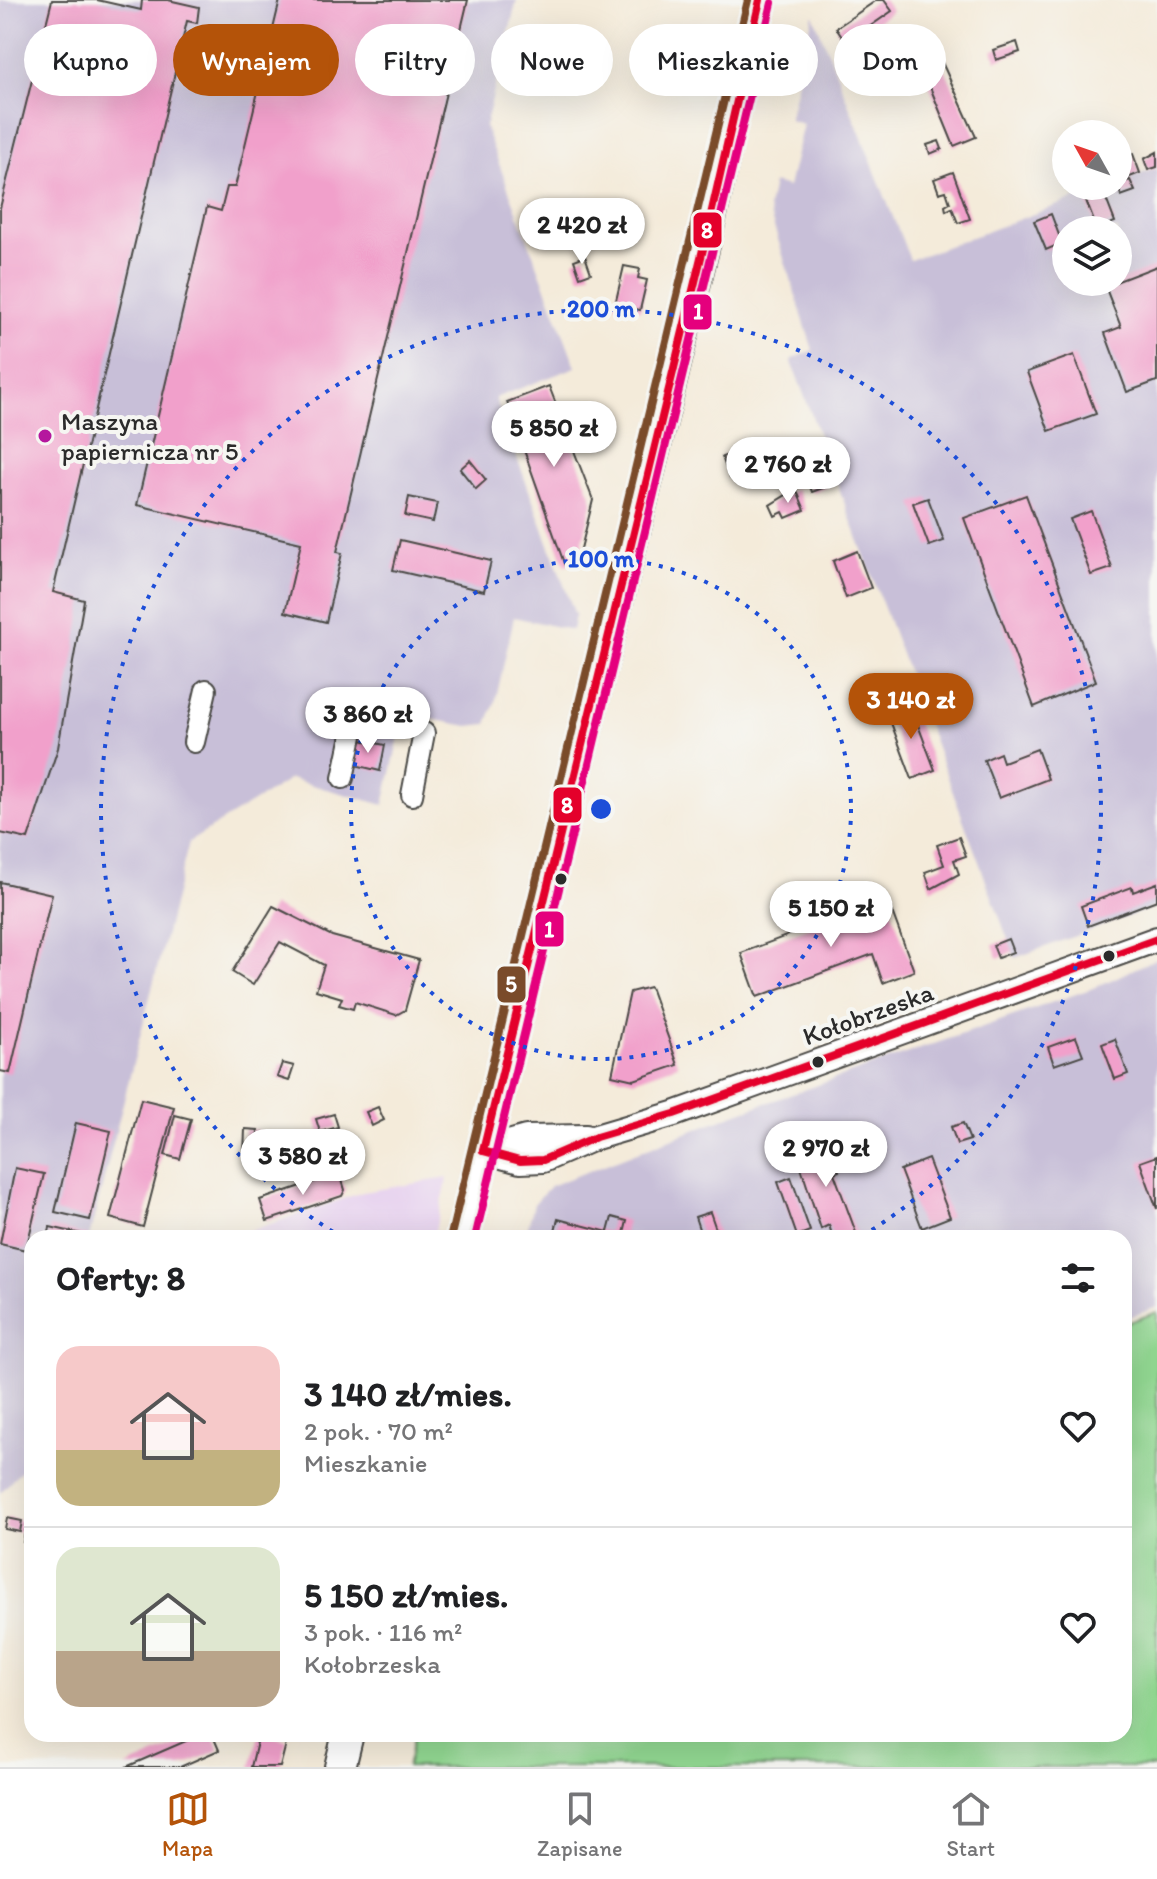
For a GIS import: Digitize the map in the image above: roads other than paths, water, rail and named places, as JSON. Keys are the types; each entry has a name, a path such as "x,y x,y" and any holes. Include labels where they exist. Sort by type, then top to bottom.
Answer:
{"main road":[{"path":"465,1230 705,241 760,0"},
{"path":"340,1767 346,1742"}],"street":[{"path":"194,742 206,690"},
{"path":"343,778 356,717"},
{"path":"412,795 424,733"},
{"name":"Kołobrzeska","path":"483,1151 526,1138 596,1137 674,1114 1157,939"}],"place":[{"name":"Maszyna papiernicza nr 5","path":"45,436"}]}
